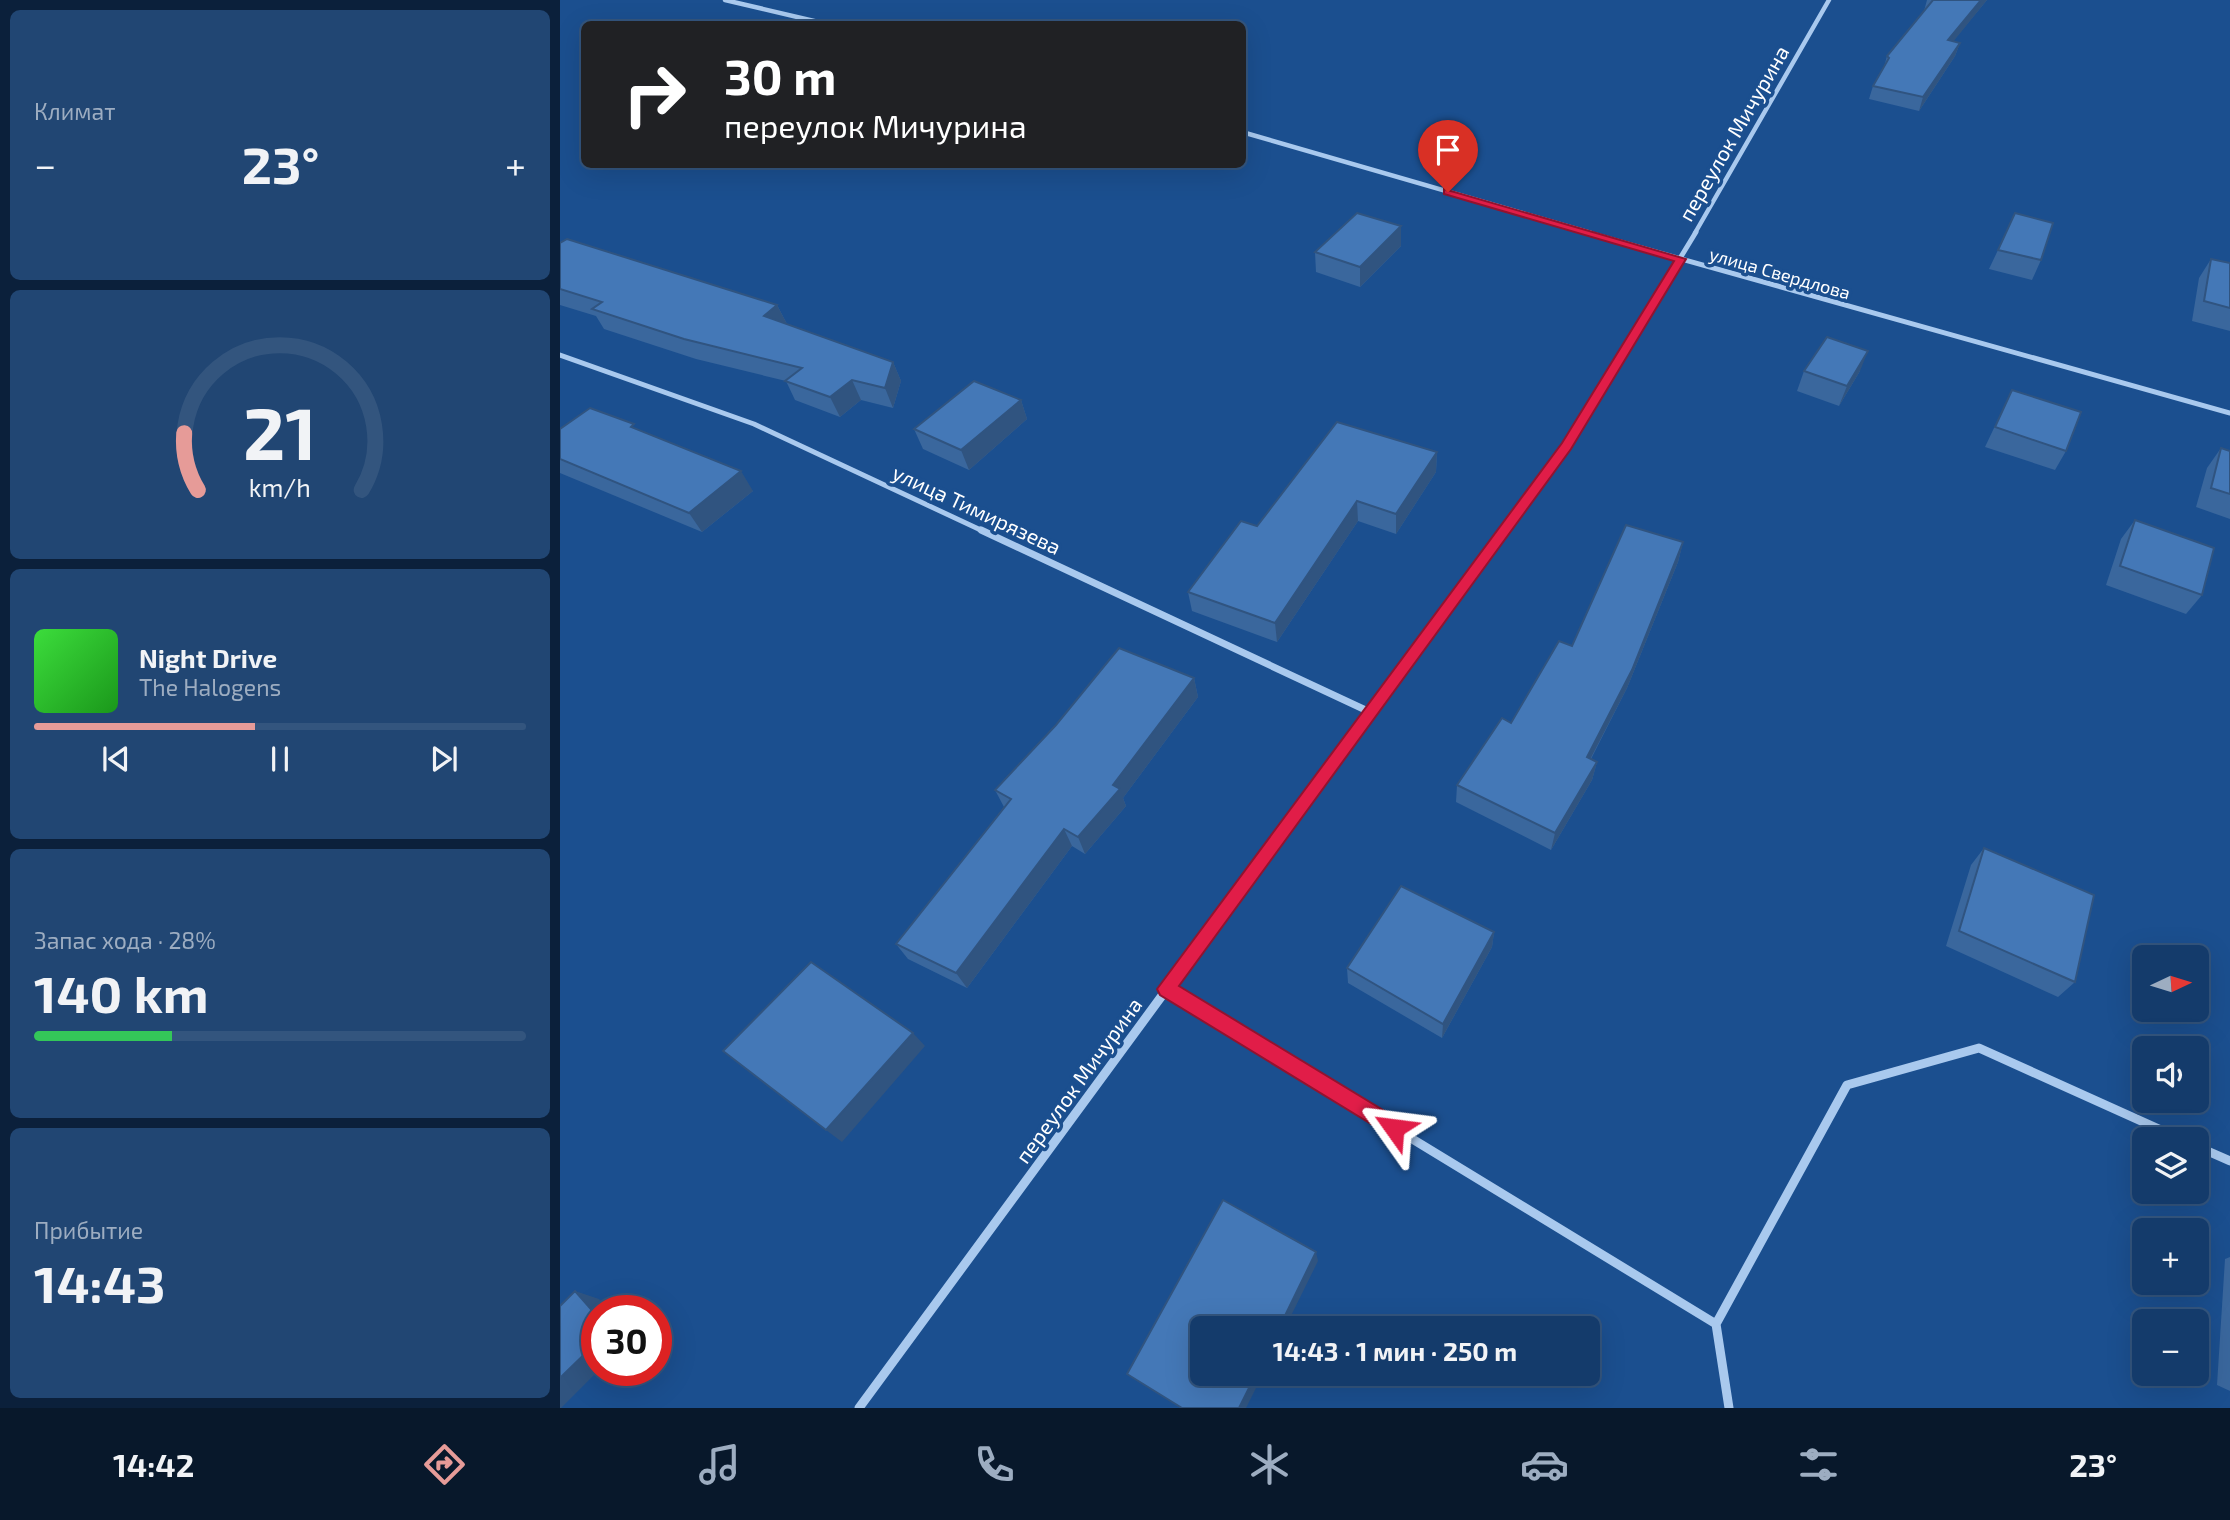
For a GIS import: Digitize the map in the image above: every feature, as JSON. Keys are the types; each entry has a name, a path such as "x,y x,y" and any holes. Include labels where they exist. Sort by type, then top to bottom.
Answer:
{"street":[{"path":"724,0 814,21"},
{"name":"переулок Мичурина","path":"859,1408 1566,446 1680,259 1829,0"},
{"name":"улица Свердлова","path":"1246,133 2230,414"},
{"name":"улица Тимирязева","path":"560,355 754,424 1372,713"},
{"path":"1166,989 1716,1324"},
{"path":"1729,1408 1716,1324 1847,1085 1979,1048 2154,1127"},
{"path":"2209,1152 2230,1161"}],"building":[{"path":"1933,0 1981,0 1948,40 1960,43 1923,97 1873,86 1889,58 1887,56"},
{"path":"1357,213 1401,226 1360,267 1315,252"},
{"path":"2015,213 2053,223 2041,260 1998,250"},
{"path":"567,239 777,305 764,316 893,362 885,388 852,380 830,397 785,381 802,368 684,339 592,309 602,302 560,289 560,243"},
{"path":"2211,259 2230,263 2230,308 2204,301"},
{"path":"1827,337 1868,351 1847,386 1804,371"},
{"path":"974,381 1021,400 961,450 914,429"},
{"path":"2012,390 2081,412 2066,451 1995,427"},
{"path":"590,408 634,424 631,427 741,471 689,513 560,459 560,429"},
{"path":"1337,422 1437,452 1396,514 1357,501 1275,623 1188,592 1241,521 1257,526"},
{"path":"2221,448 2230,451 2230,494 2211,488"},
{"path":"2135,520 2214,548 2202,595 2120,566"},
{"path":"1626,525 1683,542 1632,670 1587,757 1597,762 1555,833 1457,785 1502,718 1511,723 1559,641 1572,646"},
{"path":"1119,648 1194,678 1113,785 1120,789 1078,837 1064,829 956,973 896,944 1011,799 995,790 1056,725"},
{"path":"1984,848 2094,895 2075,982 1959,931"},
{"path":"1401,886 1494,932 1443,1024 1347,968"},
{"path":"811,962 913,1033 826,1130 723,1051"},
{"path":"1223,1200 1316,1252 1285,1316 1190,1316 1190,1386 1250,1386 1239,1408 1182,1408 1127,1374"},
{"path":"575,1291 581,1298 581,1358 560,1378 560,1306"}],"route":[{"path":"1394,1128 1166,989 1372,713 1566,446 1680,259 1448,192"}]}
